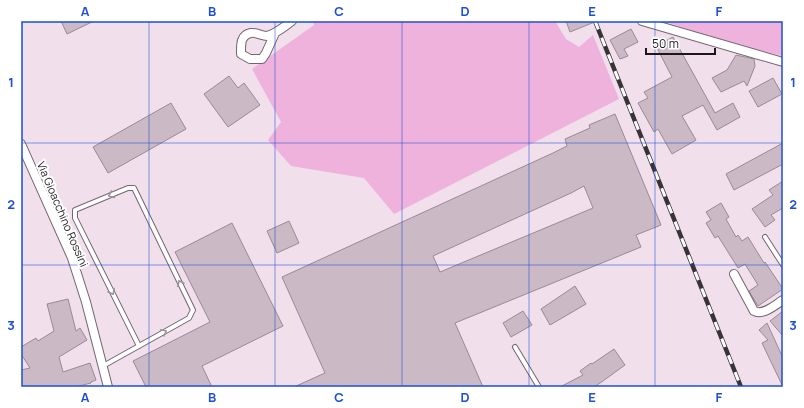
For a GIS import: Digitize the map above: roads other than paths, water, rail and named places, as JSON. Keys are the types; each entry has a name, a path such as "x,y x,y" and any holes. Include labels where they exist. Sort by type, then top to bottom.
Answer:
{"street":[{"path":"275,33 262,59 250,59 241,54 240,43 243,37 251,33 266,36 275,33 292,21"},
{"path":"642,21 783,62"},
{"name":"Via Gioacchino Rossini","path":"21,144 72,258 86,302 108,387"},
{"path":"734,274 754,311 760,313 783,300"}],"lane":[{"path":"102,366 139,346 189,318 193,310 134,188 128,188 75,210 74,218 139,346"},
{"path":"765,238 783,265"},
{"path":"516,347 539,387"}],"railway":[{"path":"595,21 741,387"}]}
